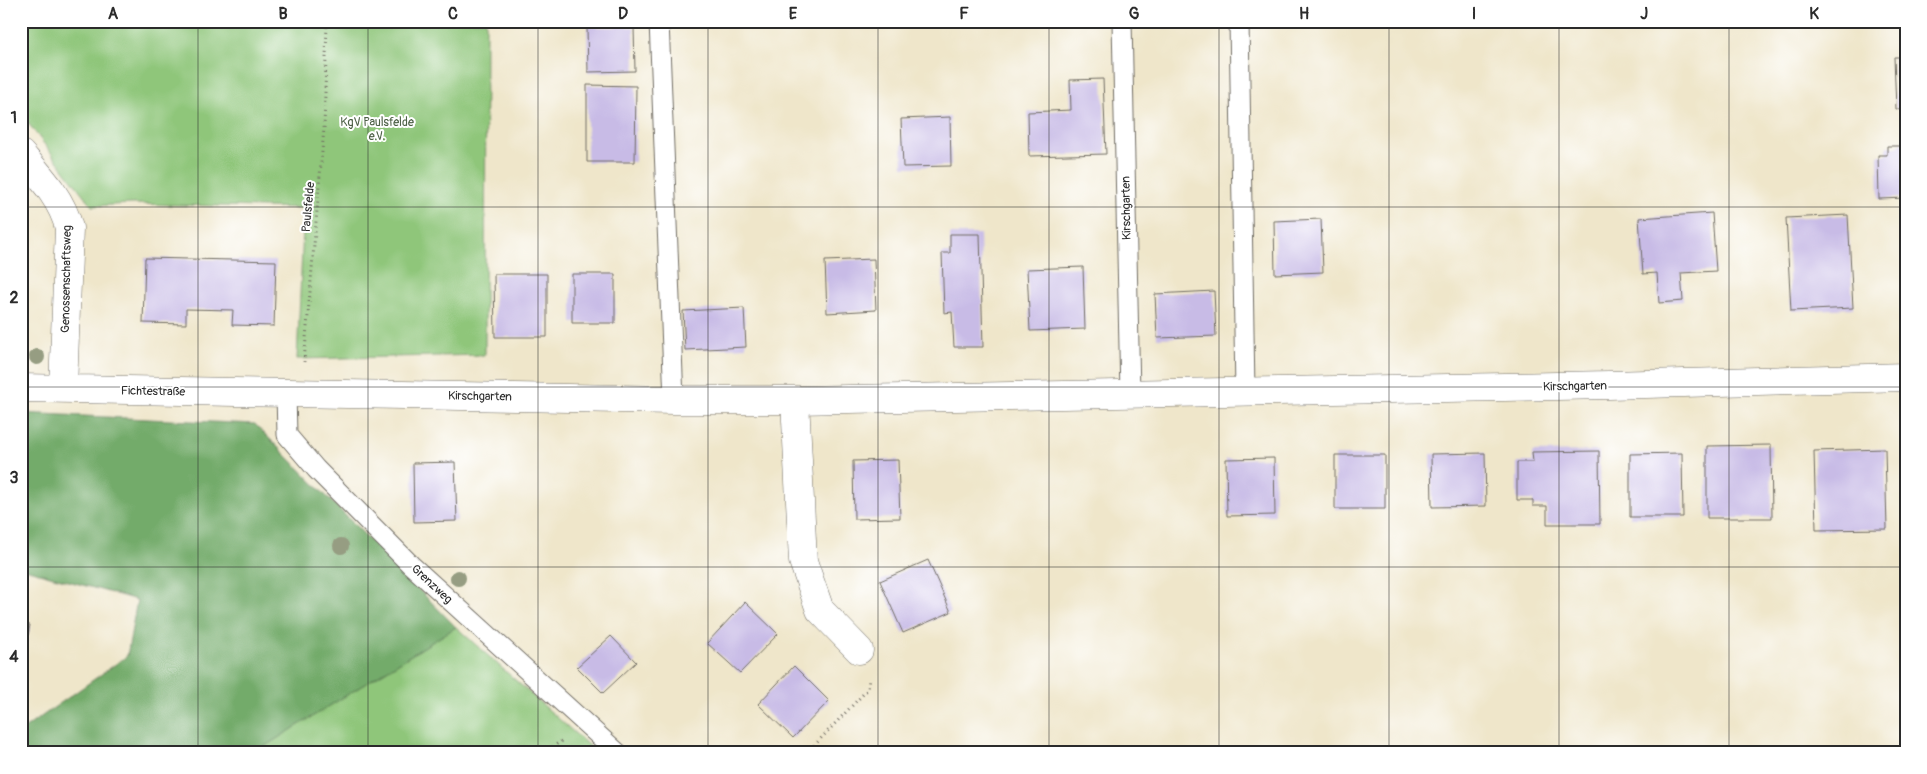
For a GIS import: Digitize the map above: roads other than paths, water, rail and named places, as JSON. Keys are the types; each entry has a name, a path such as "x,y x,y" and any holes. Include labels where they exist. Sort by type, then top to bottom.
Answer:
{"street":[{"name":"Genossenschaftsweg","path":"21,154 47,184 66,215 69,228 63,389"},
{"name":"Kirschgarten","path":"294,393 674,400 795,400 1609,385 1906,377"},
{"name":"Fichtestraße","path":"21,388 294,393"},
{"path":"795,400 803,561 820,610 859,650"}],"lane":[{"path":"659,21 674,400"},
{"name":"Kirschgarten","path":"1122,21 1130,394"},
{"path":"1239,21 1245,392"},
{"name":"Grenzweg","path":"294,393 287,435 316,469 411,565 618,753"}],"park label":[{"name":"KgV Paulsfelde e.V.","path":"377,129"}]}
